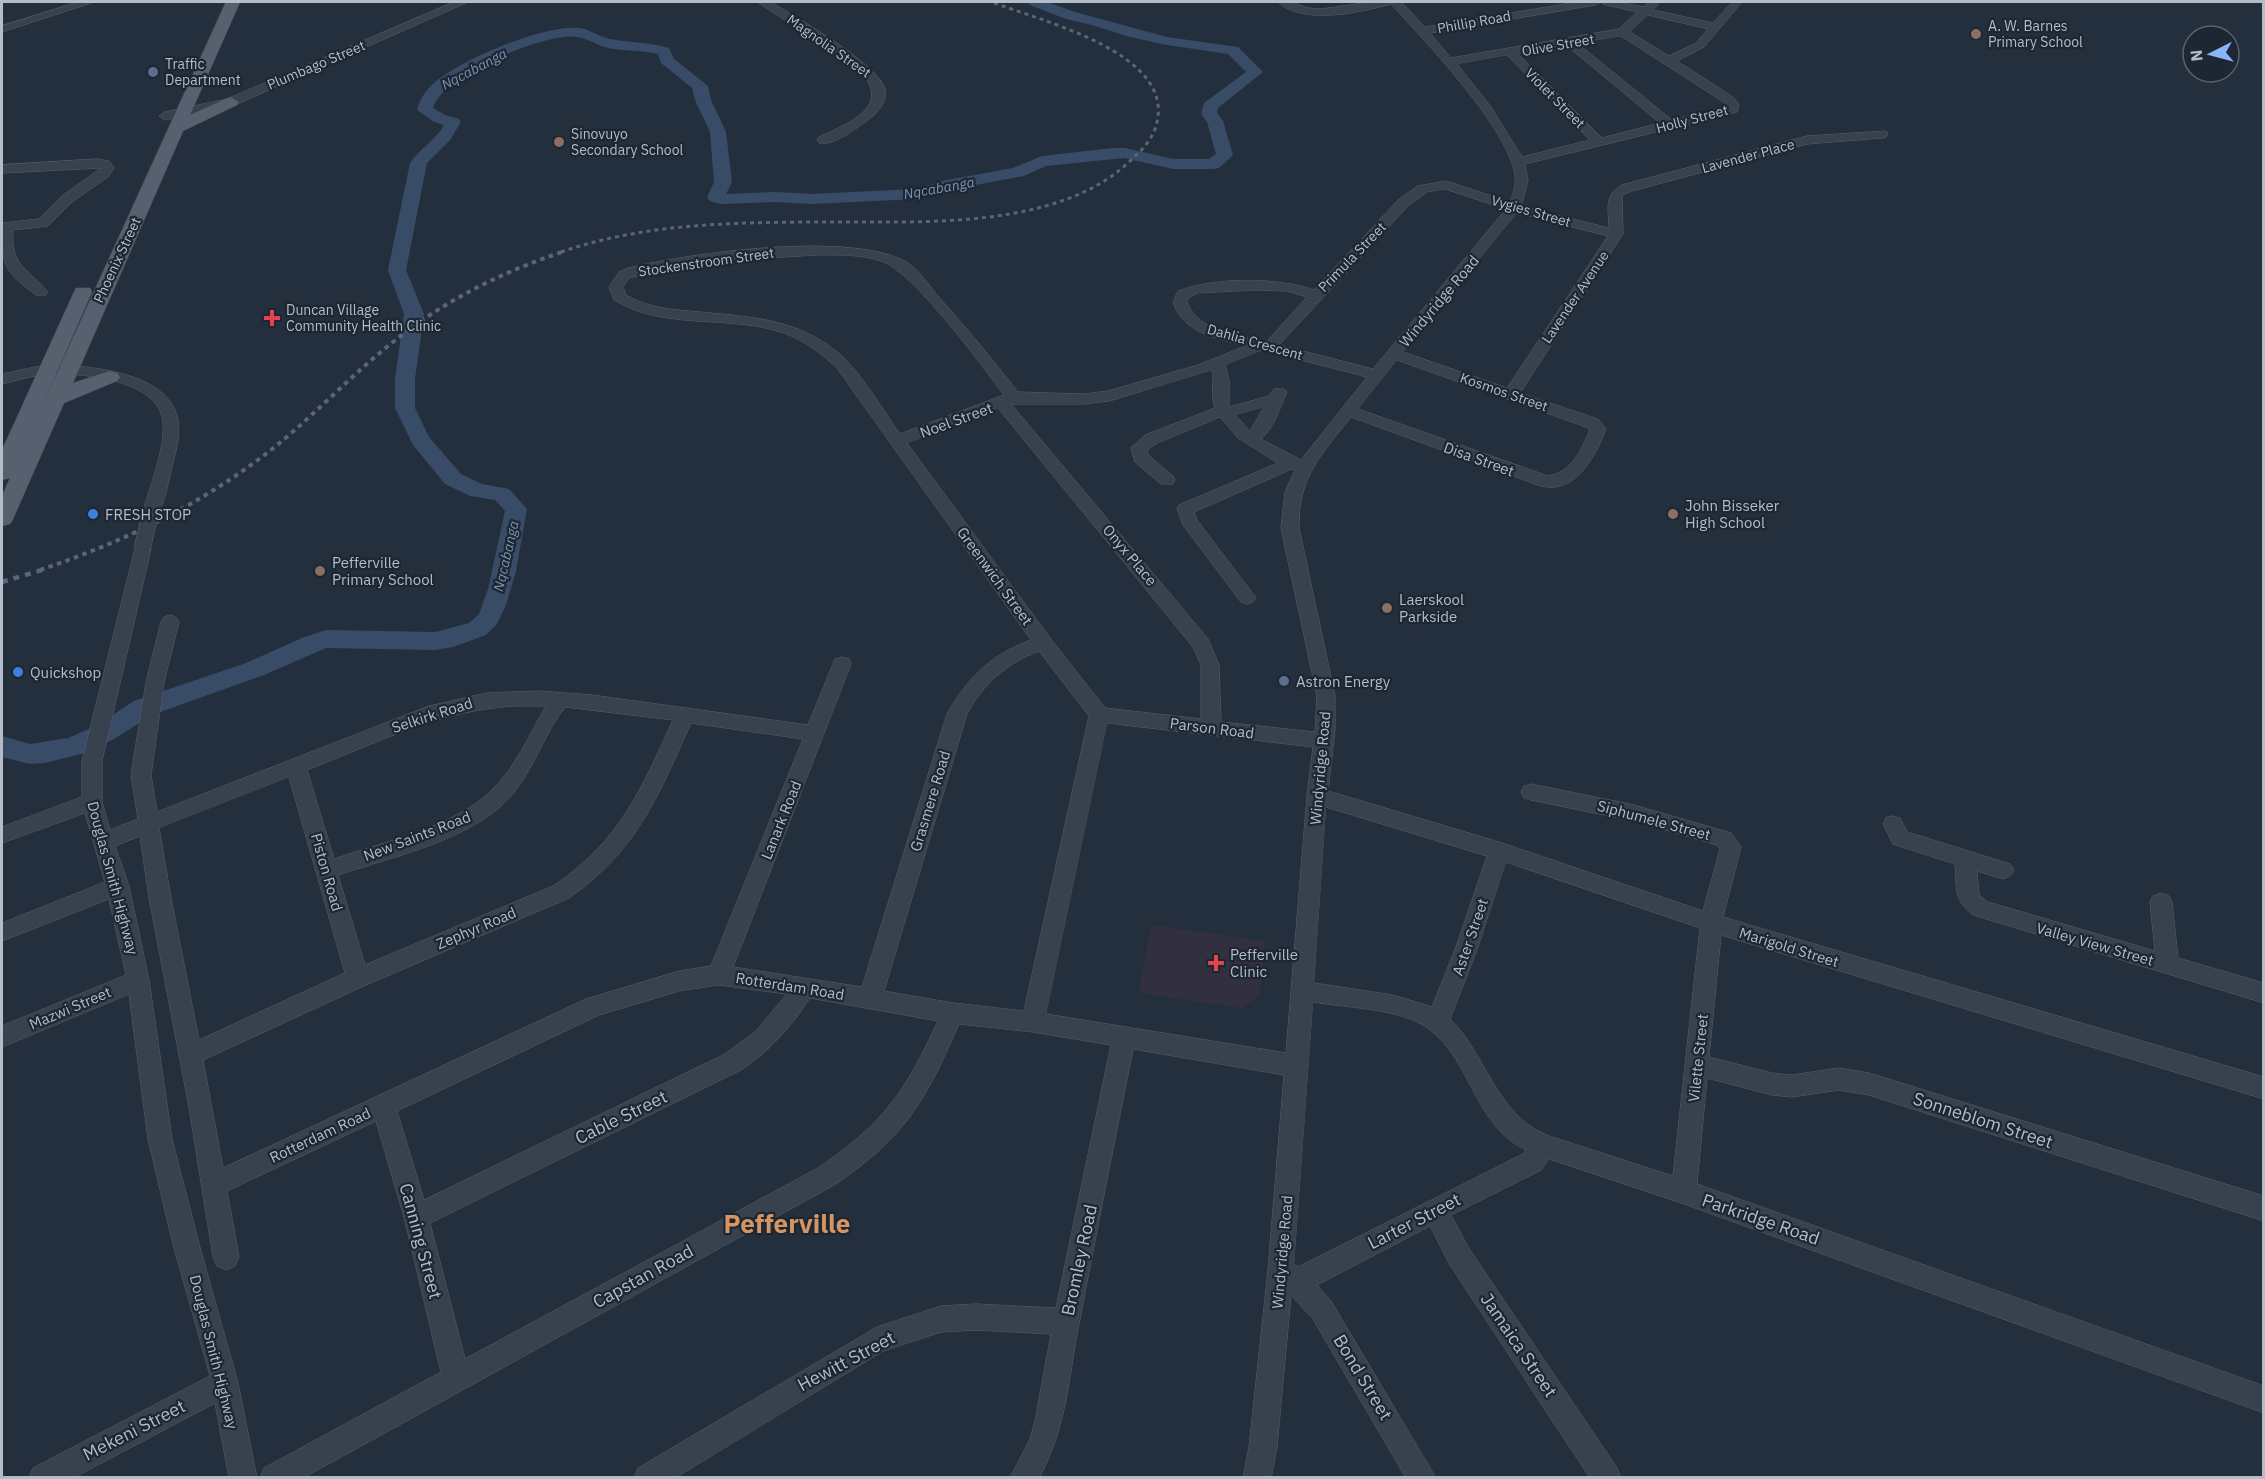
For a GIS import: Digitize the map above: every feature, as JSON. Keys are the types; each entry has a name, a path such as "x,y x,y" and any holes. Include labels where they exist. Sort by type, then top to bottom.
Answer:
{"main road":[{"name":"Phoenix Street","path":"2,519 226,3"},
{"path":"175,119 231,102"},
{"name":"Phoenix Street","path":"119,215 175,119"},
{"name":"Phoenix Street","path":"2,472 90,276"},
{"path":"56,399 110,377"}],"street":[{"path":"2,29 88,2"},
{"name":"Plumbago Street","path":"231,102 462,2"},
{"name":"Magnolia Street","path":"764,2 863,68 871,74 880,87 879,100 868,114 823,140"},
{"path":"1284,2 1295,8 1317,12 1387,2"},
{"name":"Windyridge Road","path":"1257,1478 1289,1276 1297,1066 1317,796 1326,707 1324,679 1290,528 1291,501 1298,466 1349,411 1393,354 1515,208 1519,200 1521,179 1518,162 1504,136 1449,62 1395,2"},
{"name":"Phillip Road","path":"1423,31 1595,2"},
{"path":"1607,2 1714,27"},
{"path":"1623,32 1655,2"},
{"path":"1667,62 1691,51 1737,2"},
{"name":"Olive Street","path":"1449,62 1623,32"},
{"name":"Holly Street","path":"1518,162 1671,126 1725,112 1735,106 1623,32"},
{"path":"1570,42 1671,126"},
{"name":"Violet Street","path":"1511,53 1599,142"},
{"name":"Lavender Place","path":"1617,193 1627,188 1807,140 1882,134"},
{"path":"2,169 98,163 108,168 67,199 43,223 4,227 4,242 10,264 16,273 41,292"},
{"name":"Vygies Street","path":"1446,186 1515,208 1616,234"},
{"name":"Primula Street","path":"1265,346 1404,202 1424,189 1446,186"},
{"name":"Lavender Avenue","path":"1511,393 1616,234 1615,197 1617,193"},
{"name":"Stockenstroom Street","path":"630,304 619,297 616,287 624,275 646,268 755,252 885,255 900,262 964,334 1008,400"},
{"name":"Dahlia Crescent","path":"1315,295 1298,288 1262,286 1196,289 1180,298 1181,308 1188,318 1204,329 1376,375"},
{"name":"Greenwich Street","path":"630,304 655,312 777,325 820,344 842,365 1043,643 1099,715"},
{"path":"1008,400 1097,399 1265,346"},
{"name":"Kosmos Street","path":"1393,354 1511,393 1592,423 1598,429 1593,442"},
{"path":"1217,362 1221,376 1220,399 1225,412 1235,425 1251,439 1298,466"},
{"name":"Douglas Smith Highway","path":"2,380 68,369 143,386 154,391 167,408 170,432 104,706 90,777 92,802 118,886 138,980 160,1139 186,1244 225,1383 243,1478"},
{"path":"1167,480 1141,458 1139,448 1151,439 1225,412 1278,396 1260,431 1251,439"},
{"name":"Noel Street","path":"897,441 1008,400"},
{"name":"Onyx Place","path":"1008,400 1201,644 1210,665 1211,727"},
{"name":"Disa Street","path":"1349,411 1547,482 1566,478 1575,472 1593,442"},
{"path":"1247,598 1189,521 1185,509 1298,466"},
{"path":"170,622 155,682 141,775 226,1257"},
{"name":"Grasmere Road","path":"870,999 957,714 974,685 982,677 1016,654 1043,643"},
{"name":"Lanark Road","path":"719,975 842,664"},
{"name":"Selkirk Road","path":"104,841 454,705 492,698 558,699 815,733"},
{"name":"New Saints Road","path":"327,870 447,827 480,811 498,797 510,782 558,699"},
{"name":"Zephyr Road","path":"190,1055 358,978 561,892 582,880 618,845 635,820 685,715"},
{"path":"1033,1022 1099,715"},
{"name":"Parson Road","path":"1099,715 1324,741"},
{"name":"Piston Road","path":"296,766 358,978"},
{"name":"Siphumele Street","path":"1531,792 1634,813 1729,843 1731,853 1711,923"},
{"name":"Marigold Street","path":"1317,796 1499,851 1711,923 2264,1088"},
{"path":"2,836 92,802"},
{"path":"1893,824 1900,838 2003,870"},
{"name":"Aster Street","path":"1438,1022 1464,957 1499,851"},
{"name":"Valley View Street","path":"1965,858 1969,899 1981,909 2264,993"},
{"path":"2,932 118,886"},
{"path":"2161,902 2168,965"},
{"name":"Vilette Street","path":"1684,1192 1711,923"},
{"name":"Rotterdam Road","path":"214,1185 594,1006 667,984 719,975 763,980 953,1013 1033,1022 1297,1066"},
{"name":"Mazwi Street","path":"2,1037 138,980"},
{"name":"Cable Street","path":"416,1218 743,1056 769,1036 784,1019 804,988"},
{"name":"Parkridge Road","path":"1304,991 1394,1006 1422,1013 1438,1022 1455,1041 1506,1121 1522,1136 1544,1146 1684,1192 2264,1400"},
{"name":"Capstan Road","path":"274,1478 827,1176 850,1160 889,1126 904,1108 920,1083 953,1013"},
{"name":"Bromley Road","path":"1024,1478 1042,1444 1049,1421 1066,1322 1124,1038"},
{"name":"Sonneblom Street","path":"1697,1065 1782,1085 1792,1086 1839,1080 1869,1084 2264,1209"},
{"name":"Canning Street","path":"384,1106 416,1218 456,1378"},
{"name":"Larter Street","path":"1289,1276 1327,1264 1532,1162 1544,1146"},
{"name":"Jamaica Street","path":"1435,1210 1459,1256 1607,1478"},
{"name":"Bond Street","path":"1289,1276 1322,1310 1422,1478"},
{"name":"Hewitt Street","path":"648,1478 877,1340 941,1319 976,1317 1066,1322"},
{"name":"Mekeni Street","path":"43,1478 225,1383"}],"shaded area":[{"path":"1151,925 1265,941 1260,995 1241,1008 1139,993"}],"waterway":[{"name":"Nqcabanga","path":"2,746 15,752 30,754 76,746 91,740 143,708 255,669 326,639 435,641 453,638 478,629 488,618 500,589 516,509 501,494 478,491 453,479 420,440 405,408 405,379 414,314 397,270 415,188 418,163 445,136 453,122 440,119 425,110 429,97 439,86 455,75 499,53 522,44 564,33 579,32 608,43 664,51 667,56 666,60 700,86 703,100 716,125 721,144 723,182 716,197 721,199 775,197 812,199 916,194 947,185 1018,172 1042,161 1125,153 1173,164 1213,164 1225,155 1215,121 1209,114 1210,106 1255,72 1233,50 1167,41 1130,33 1096,21 1071,16 1035,2"}],"railway":[{"path":"561,252 615,237 689,226 776,222 917,222 995,216 1033,209 1069,198 1102,183 1130,161 1153,134 1158,103 1148,80 1128,60 1101,44 1071,30 992,2"},
{"path":"40,570 125,537 205,495 273,448 375,357 433,313 497,278 565,251"},
{"path":"2,582 45,569"}],"place":[{"name":"A. W. Barnes Primary School","path":"1976,34"},
{"name":"Traffic Department","path":"153,72"},
{"name":"Sinovuyo Secondary School","path":"559,142"},
{"name":"Duncan Village Community Health Clinic","path":"272,318"},
{"name":"FRESH STOP","path":"93,514"},
{"name":"John Bisseker High School","path":"1673,514"},
{"name":"Pefferville Primary School","path":"320,571"},
{"name":"Laerskool Parkside","path":"1387,608"},
{"name":"Quickshop","path":"18,672"},
{"name":"Astron Energy","path":"1284,681"},
{"name":"Pefferville Clinic","path":"1216,963"}],"district":[{"name":"Pefferville","path":"787,1223"}]}
